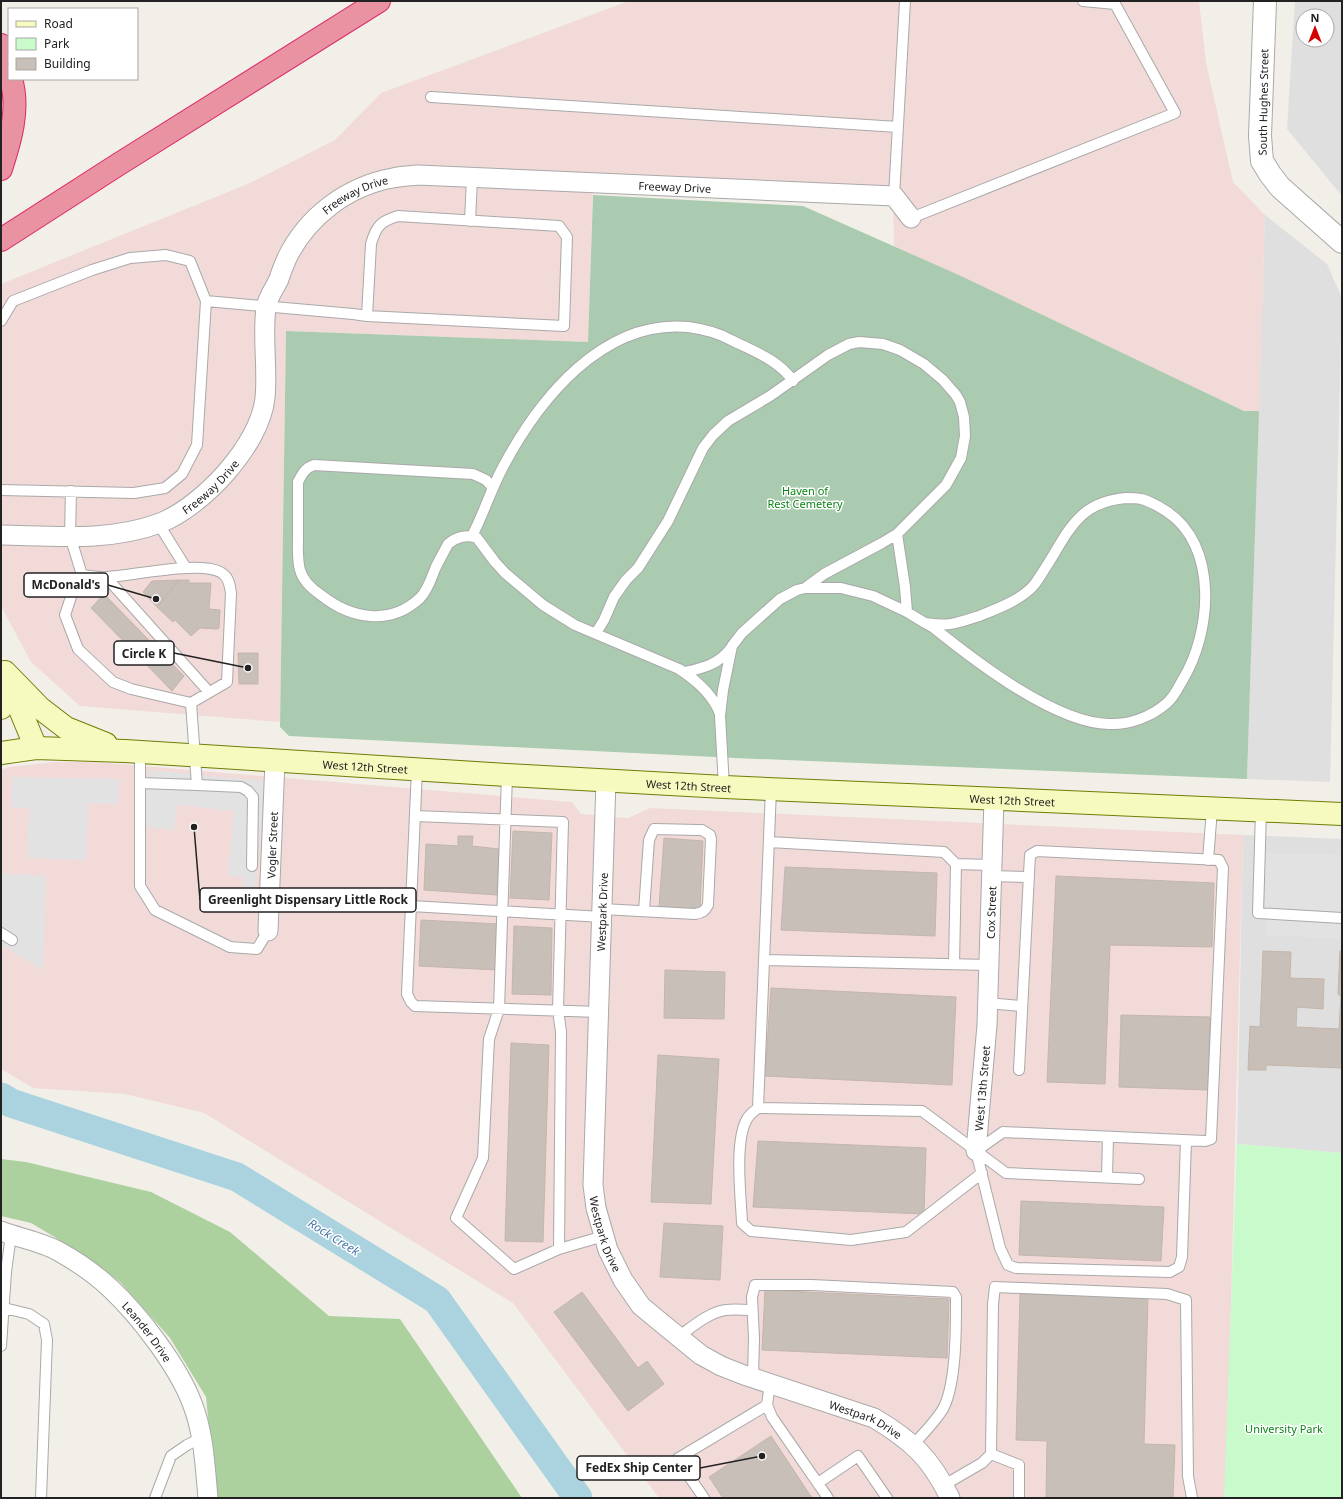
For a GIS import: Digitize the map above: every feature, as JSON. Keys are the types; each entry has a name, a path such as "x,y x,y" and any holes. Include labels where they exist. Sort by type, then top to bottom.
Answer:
{"highway":[{"path":"1,240 379,1"},
{"path":"1,45 8,69"},
{"path":"1,169 14,122 14,88 11,80"}],"main road":[{"path":"1,708 3,669"},
{"path":"3,669 36,748"},
{"path":"3,669 40,708 66,728 132,752"},
{"name":"West 12th Street","path":"1,753 36,748 132,752 724,787 1342,814"}],"street":[{"name":"South Hughes Street","path":"1265,1 1260,136 1262,161 1280,187 1342,242"},
{"name":"Freeway Drive","path":"1,535 95,536 118,534 158,524 173,517 213,487 232,467 260,422 265,398 266,306 278,282 287,258 300,236 328,207 349,193 368,184 393,178 418,175 894,196"},
{"path":"894,196 911,218"},
{"name":"Vogler Street","path":"268,930 275,761"},
{"name":"Westpark Drive","path":"606,780 600,1012 593,1185 596,1208 608,1250 623,1280 641,1306 701,1355 721,1366 874,1418 893,1429 913,1445 933,1467 947,1492"},
{"name":"Cox Street","path":"987,1025 994,799"},
{"name":"West 13th Street","path":"976,1151 987,1025"},
{"name":"Leander Drive","path":"6,1233 57,1251 96,1276 110,1287 129,1308 163,1352 183,1383 193,1403 201,1438 208,1498"}],"lane":[{"path":"894,196 905,1"},
{"path":"911,218 1175,113 1114,4 1084,1"},
{"path":"431,97 898,127"},
{"path":"470,221 472,178"},
{"path":"206,301 367,316 564,326 567,237 559,226 398,216 386,220 378,226 371,244 367,316"},
{"path":"1,320 13,301 92,270 130,258 166,255 190,261 206,301 197,445 182,474 165,488 134,493 1,490"},
{"path":"472,536 504,466 530,422 555,389 596,354 618,339 656,327 674,326 696,328 720,334 775,363 787,372 793,381"},
{"path":"596,633 604,620 614,597 626,580 638,568 668,521 703,448 713,435 728,421 793,381 828,355 849,344 859,342 883,344 900,350 924,364 943,380 960,402 964,417 965,436 961,458 946,485 897,534 824,574 805,588"},
{"path":"493,488 486,480 473,474 314,465 308,467 301,474 298,482 298,558 300,571 307,583 329,602 357,615 390,615 409,607 421,597 425,592 448,544 453,540 472,536 477,538 505,573 544,605 575,625 685,672 712,697 717,705 720,716"},
{"path":"71,491 70,536 82,575 72,591 66,615 78,649 113,682 131,689 191,703 227,682 232,593 229,582 223,574 213,570 186,568 106,577 82,575"},
{"path":"685,672 706,668 717,662 727,654 742,633 780,599 797,590 805,588 841,588 873,596 907,612 925,623 934,628 986,668 1059,711 1090,721 1109,724 1125,722 1146,716 1168,703 1187,674 1194,658 1204,614 1205,590 1203,572 1199,556 1188,532 1176,517 1157,505 1142,499 1113,499 1093,506 1082,514 1074,523 1035,584 1013,601 989,612 955,624 940,626 925,623"},
{"path":"158,524 186,568"},
{"path":"897,534 907,612"},
{"path":"106,577 210,692"},
{"path":"724,787 720,716 723,690 732,646"},
{"path":"191,703 197,785"},
{"path":"132,752 140,783 140,886 154,910 230,947 257,949 268,930"},
{"path":"417,769 407,994 411,1002 415,1006 600,1012"},
{"path":"507,775 499,1009 489,1040 483,1158 456,1218 514,1269 559,1249 604,1236"},
{"path":"140,783 241,788 248,791 254,797 252,866"},
{"path":"758,1108 771,789"},
{"path":"1208,860 1212,808"},
{"path":"1261,811 1258,913 1342,918"},
{"path":"415,816 563,822 558,1010 561,1032 559,1249"},
{"path":"411,906 560,914 644,911 700,914 708,905 710,835 702,830 654,829 649,840 644,911"},
{"path":"769,842 944,852 956,864 1029,877"},
{"path":"976,1151 1003,1132 1205,1142 1211,1139 1223,868 1219,860 1037,851 1030,855 1019,1070"},
{"path":"954,964 956,864"},
{"path":"1,934 12,940"},
{"path":"764,960 988,965"},
{"path":"987,1004 1022,1006"},
{"path":"982,1173 906,1232 851,1240 751,1231 742,1223 740,1156 742,1133 747,1118 758,1108 922,1111 1006,1173 1139,1178"},
{"path":"1107,1177 1108,1137"},
{"path":"976,1151 1000,1248 1008,1264 1016,1268 1170,1272 1178,1267 1182,1256 1186,1141"},
{"path":"1,1346 6,1272 6,1233"},
{"path":"828,1498 772,1417 767,1405 754,1338 752,1297 755,1285 812,1285 953,1292 956,1297 956,1333 953,1367 947,1400 941,1413 913,1445"},
{"path":"947,1492 991,1454 993,1304 995,1287 1167,1294 1186,1300 1188,1476 1192,1498"},
{"path":"4,1308 29,1314 44,1324 47,1340 41,1498"},
{"path":"678,1337 704,1319 725,1310 752,1310"},
{"path":"704,1498 677,1459 767,1405"},
{"path":"155,1498 172,1456 187,1445 201,1438"},
{"path":"991,1454 1019,1465 1019,1498"},
{"path":"818,1484 858,1456 887,1498"}],"shaded area":[{"path":"629,1 1199,1 1206,63 1233,182 1265,215 1259,411 1244,411 894,246 893,196 593,183 588,342 286,331 280,722 80,706 31,662 1,606 1,284 250,183 335,140 381,93"},
{"path":"1295,1 1342,1 1342,196 1287,129"},
{"path":"1265,215 1327,264 1342,298 1330,782 1247,779"},
{"path":"55,762 95,762 572,802 581,814 628,818 650,808 1243,835 1226,1498 659,1498 513,1303 204,1113 125,1094 33,1088 1,1069 1,770 9,767"},
{"path":"149,770 265,781 255,890 242,889 243,877 228,876 234,811 177,805 174,830 143,827"},
{"path":"12,777 119,779 118,804 88,803 86,860 27,858 29,808 11,807"},
{"path":"1243,835 1342,839 1342,1153 1237,1144"},
{"path":"1266,853 1342,855 1342,939 1265,935"},
{"path":"1,873 46,876 43,970 1,945"}],"green space":[{"name":"Haven of Rest Cemetery","path":"593,195 803,206 961,276 1244,411 1259,411 1247,779 735,758 289,736 280,727 286,331 588,342"},
{"name":"University Park","path":"1237,1144 1342,1153 1342,1498 1224,1498"},
{"path":"1,1159 26,1162 151,1192 230,1232 329,1316 400,1319 522,1498 216,1498 206,1397 170,1338 120,1282 83,1254 31,1223 1,1216"}],"building":[{"path":"179,580 157,607 143,592 152,581"},
{"path":"179,580 189,580 189,583 211,583 209,609 220,610 218,629 200,628 191,636 175,620 173,622 157,607"},
{"path":"104,594 184,676 172,691 91,608"},
{"path":"238,653 258,653 258,684 239,684"},
{"path":"513,831 552,833 549,900 510,898"},
{"path":"458,836 473,836 472,846 499,849 497,895 424,890 426,844 458,846"},
{"path":"664,838 703,841 700,909 659,907"},
{"path":"785,867 937,873 935,936 781,930"},
{"path":"1056,876 1214,883 1212,947 1110,945 1105,1084 1047,1082"},
{"path":"421,920 499,924 497,970 419,966"},
{"path":"514,926 552,928 551,995 512,994"},
{"path":"1263,951 1291,952 1290,978 1324,979 1323,1009 1297,1007 1296,1027 1339,1029 1341,996 1338,994 1340,951 1342,951 1342,1068 1266,1065 1266,1070 1248,1070 1250,1026 1260,1027"},
{"path":"665,970 725,972 724,1019 664,1018"},
{"path":"771,988 956,997 952,1085 765,1076"},
{"path":"1121,1015 1210,1017 1208,1090 1119,1087"},
{"path":"511,1043 549,1045 543,1242 505,1241"},
{"path":"658,1055 719,1059 711,1204 651,1202"},
{"path":"758,1141 926,1148 924,1214 753,1207"},
{"path":"1021,1201 1164,1207 1161,1261 1019,1255"},
{"path":"664,1223 723,1226 720,1280 660,1277"},
{"path":"765,1290 949,1299 947,1358 762,1350"},
{"path":"582,1292 638,1368 647,1361 664,1384 628,1411 554,1312"},
{"path":"1020,1294 1148,1297 1144,1444 1175,1445 1173,1498 1046,1498 1047,1441 1016,1440"},
{"path":"771,1436 812,1498 723,1498 709,1477"}],"waterway":[{"name":"Rock Creek","path":"1,1097 11,1103 237,1177 437,1300 578,1498"}],"place":[{"name":"McDonald's","path":"156,599"},
{"name":"Circle K","path":"248,668"},
{"name":"Greenlight Dispensary Little Rock","path":"194,827"},
{"name":"FedEx Ship Center","path":"762,1456"}]}
